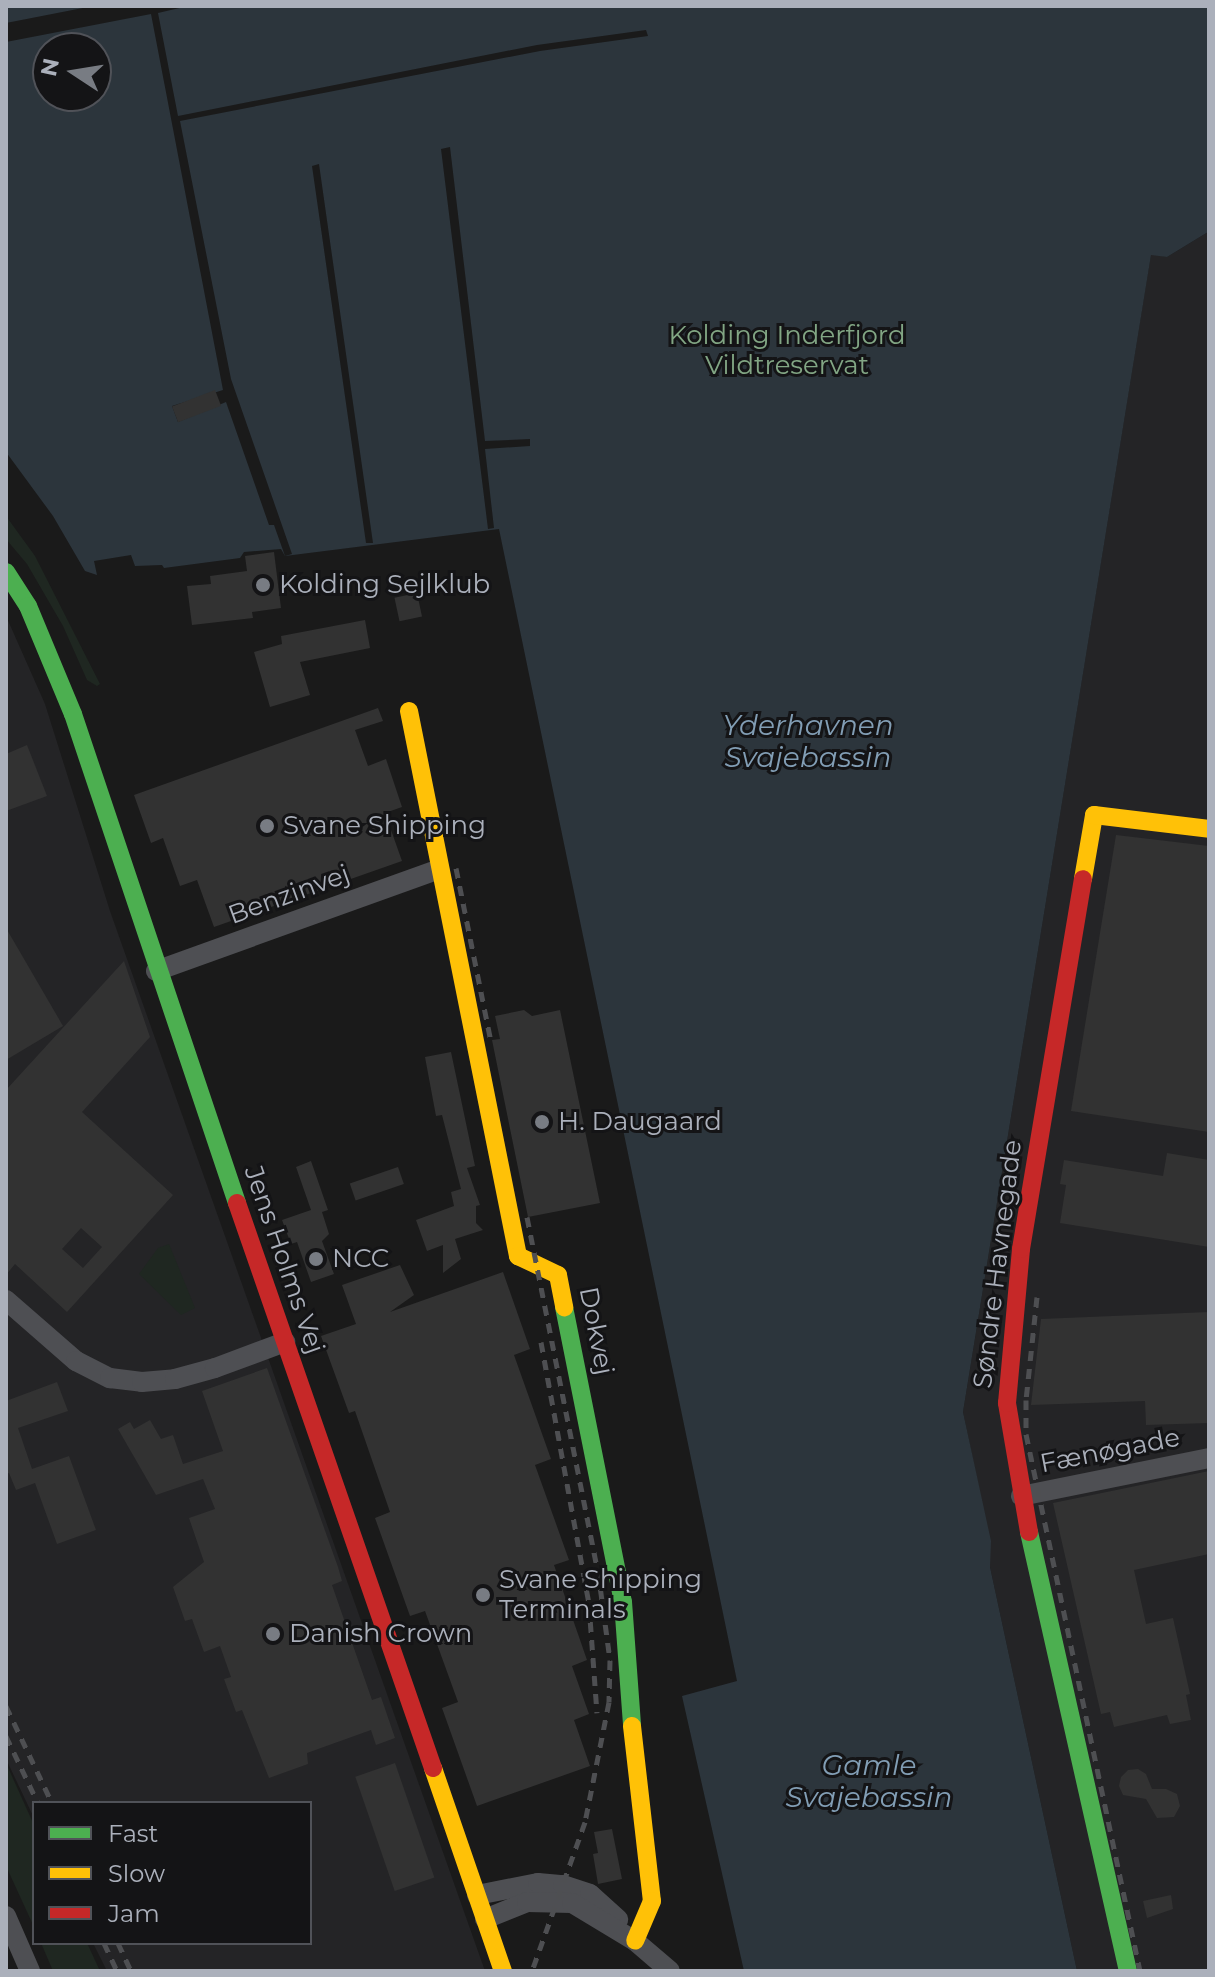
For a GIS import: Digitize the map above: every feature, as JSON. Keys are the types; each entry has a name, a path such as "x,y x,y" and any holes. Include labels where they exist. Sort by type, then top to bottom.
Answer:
{"street":[{"name":"Jens Holms Vej","path":"6,572 28,606 73,714 156,971 503,1971"},
{"name":"Dokvej","path":"409,711 518,1256 558,1275 623,1602 637,1787 652,1901 635,1941"},
{"name":"Søndre Havnegade","path":"1128,1971 1021,1496 1007,1403 1021,1249 1094,815 1209,829"},
{"name":"Benzinvej","path":"156,971 439,869"},
{"path":"6,1300 76,1361 110,1378 142,1382 175,1379 285,1342"},
{"name":"Fænøgade","path":"1021,1496 1209,1458"},
{"path":"477,1895 538,1883 569,1886 590,1894 622,1922 635,1941"},
{"path":"485,1919 527,1902 572,1903 635,1941 670,1971"},
{"path":"6,1916 10,1939 30,1971"}],"shaded area":[{"path":"1208,232 1209,1971 1077,1971 990,1567 990,1541 963,1412 1151,254 1167,257"},
{"path":"6,516 35,556 100,684 97,686 87,680 63,626 27,564 6,539"},
{"path":"6,616 45,704 110,911 485,1971 107,1971 94,1945 312,1945 312,1801 32,1801 32,1814 6,1759"},
{"path":"169,1244 195,1308 181,1315 139,1274 158,1248"},
{"path":"6,1763 32,1821 32,1923 6,1866"},
{"path":"42,1945 88,1945 100,1971 53,1971"}],"water":[{"name":"Kolding Inderfjord Vildtreservat","path":"6,6 1209,6 1208,232 1167,257 1151,255 963,1412 991,1541 990,1567 1077,1971 744,1971 682,1696 737,1681 499,529 285,556 281,549 244,552 240,558 164,568 162,565 135,566 131,555 94,561 97,575 85,571 53,516 6,452"}],"pier":[{"path":"93,6 188,6 158,13 178,116 537,45 646,30 648,36 540,51 180,121 231,379 292,554 285,556 274,525 269,525 226,402 178,422 172,406 223,390 151,14 58,32 32,32 32,37 6,42 6,23"},
{"path":"450,147 485,441 530,439 530,446 485,449 494,528 488,529 441,149"},
{"path":"319,164 373,543 366,543 312,166"}],"building":[{"path":"215,390 221,406 178,422 172,406"},
{"path":"274,552 281,608 252,612 253,618 192,625 187,586 211,584 210,576 247,571 245,556"},
{"path":"417,593 422,616 399,621 395,598"},
{"path":"365,620 370,648 300,662 310,695 270,707 254,652 282,644 281,636"},
{"name":"Svane Shipping","path":"378,708 383,721 355,730 368,766 386,759 402,807 385,813 402,861 214,927 197,880 180,886 163,838 151,843 134,795"},
{"path":"27,745 47,796 6,811 6,754"},
{"path":"1116,835 1209,846 1209,1132 1071,1111"},
{"path":"6,928 63,1026 6,1060"},
{"path":"124,961 150,1037 82,1112 173,1195 67,1312 15,1264 6,1275 6,1090","holes":["81,1228 102,1247 83,1268 62,1249"]},
{"name":"H. Daugaard","path":"524,1010 532,1016 560,1010 600,1203 528,1217 492,1040 500,1039 495,1016"},
{"path":"451,1052 475,1166 467,1168 480,1205 476,1206 476,1223 483,1230 455,1239 461,1259 443,1273 443,1245 427,1251 416,1220 454,1206 451,1192 461,1189 442,1115 436,1116 425,1057"},
{"path":"1167,1153 1209,1160 1209,1247 1060,1223 1066,1185 1060,1184 1064,1160 1163,1176"},
{"name":"NCC","path":"311,1161 328,1210 322,1212 329,1234 322,1241 334,1274 311,1282 297,1242 291,1244 282,1220 311,1210 296,1167"},
{"path":"398,1167 404,1184 356,1201 350,1184"},
{"name":"Svane Shipping Terminals","path":"400,1265 414,1295 390,1312 503,1272 530,1349 514,1355 551,1459 535,1465 569,1560 554,1565 587,1660 572,1666 589,1714 574,1720 590,1766 477,1806 442,1708 458,1702 425,1611 410,1616 375,1518 390,1512 355,1411 349,1413 321,1336 356,1324 342,1285"},
{"path":"1209,1312 1209,1423 1146,1425 1145,1401 1031,1405 1041,1319"},
{"name":"Danish Crown","path":"267,1368 338,1567 342,1581 332,1585 372,1700 381,1697 395,1738 376,1745 371,1730 307,1753 308,1764 269,1778 242,1710 236,1712 224,1679 231,1677 220,1646 204,1652 192,1619 185,1621 173,1587 204,1562 189,1518 215,1509 203,1479 156,1495 118,1429 130,1422 134,1429 150,1420 161,1439 173,1435 183,1464 223,1451 202,1391"},
{"path":"57,1382 68,1411 18,1428 32,1469 69,1456 96,1530 57,1544 35,1483 16,1490 9,1473 6,1474 6,1401"},
{"path":"1209,1471 1209,1554 1134,1570 1146,1624 1173,1618 1190,1694 1186,1695 1191,1720 1170,1724 1167,1715 1114,1727 1110,1712 1101,1714 1053,1503"},
{"path":"395,1763 434,1877 395,1891 355,1777"},
{"path":"1138,1769 1146,1774 1152,1789 1166,1789 1177,1794 1180,1806 1174,1817 1157,1818 1146,1799 1123,1795 1119,1786 1121,1777 1128,1770"},
{"path":"612,1829 622,1879 598,1884 593,1854 598,1853 594,1832"},
{"path":"1171,1895 1173,1909 1147,1918 1143,1901"}],"railway":[{"path":"456,868 491,1041"},
{"path":"527,1217 598,1571 610,1660 609,1702 585,1822 532,1971"},
{"path":"1037,1297 1026,1400 1026,1434 1140,1971"},
{"path":"541,1342 589,1604 597,1713"},
{"path":"6,1706 51,1801"},
{"path":"6,1736 37,1801"},
{"path":"105,1945 117,1971"},
{"path":"119,1945 131,1971"}],"traffic: fast":[{"path":"6,572 28,606 73,714 237,1203"},
{"path":"564,1307 623,1602 632,1726"},
{"path":"1029,1532 1128,1971"}],"traffic: slow":[{"path":"409,711 518,1256 558,1275 564,1307"},
{"path":"1083,879 1094,815 1209,829"},
{"path":"632,1726 652,1901 635,1941"},
{"path":"433,1768 503,1971"}],"traffic: jam":[{"path":"1029,1532 1007,1403 1021,1249 1083,879"},
{"path":"237,1203 433,1768"}],"place":[{"name":"Kolding Sejlklub","path":"263,585"},
{"name":"Svane Shipping","path":"267,826"},
{"name":"H. Daugaard","path":"542,1122"},
{"name":"NCC","path":"316,1259"},
{"name":"Svane Shipping Terminals","path":"483,1595"},
{"name":"Danish Crown","path":"273,1634"}],"water label":[{"name":"Yderhavnen Svajebassin","path":"808,741"},
{"name":"Gamle Svajebassin","path":"869,1781"}]}
